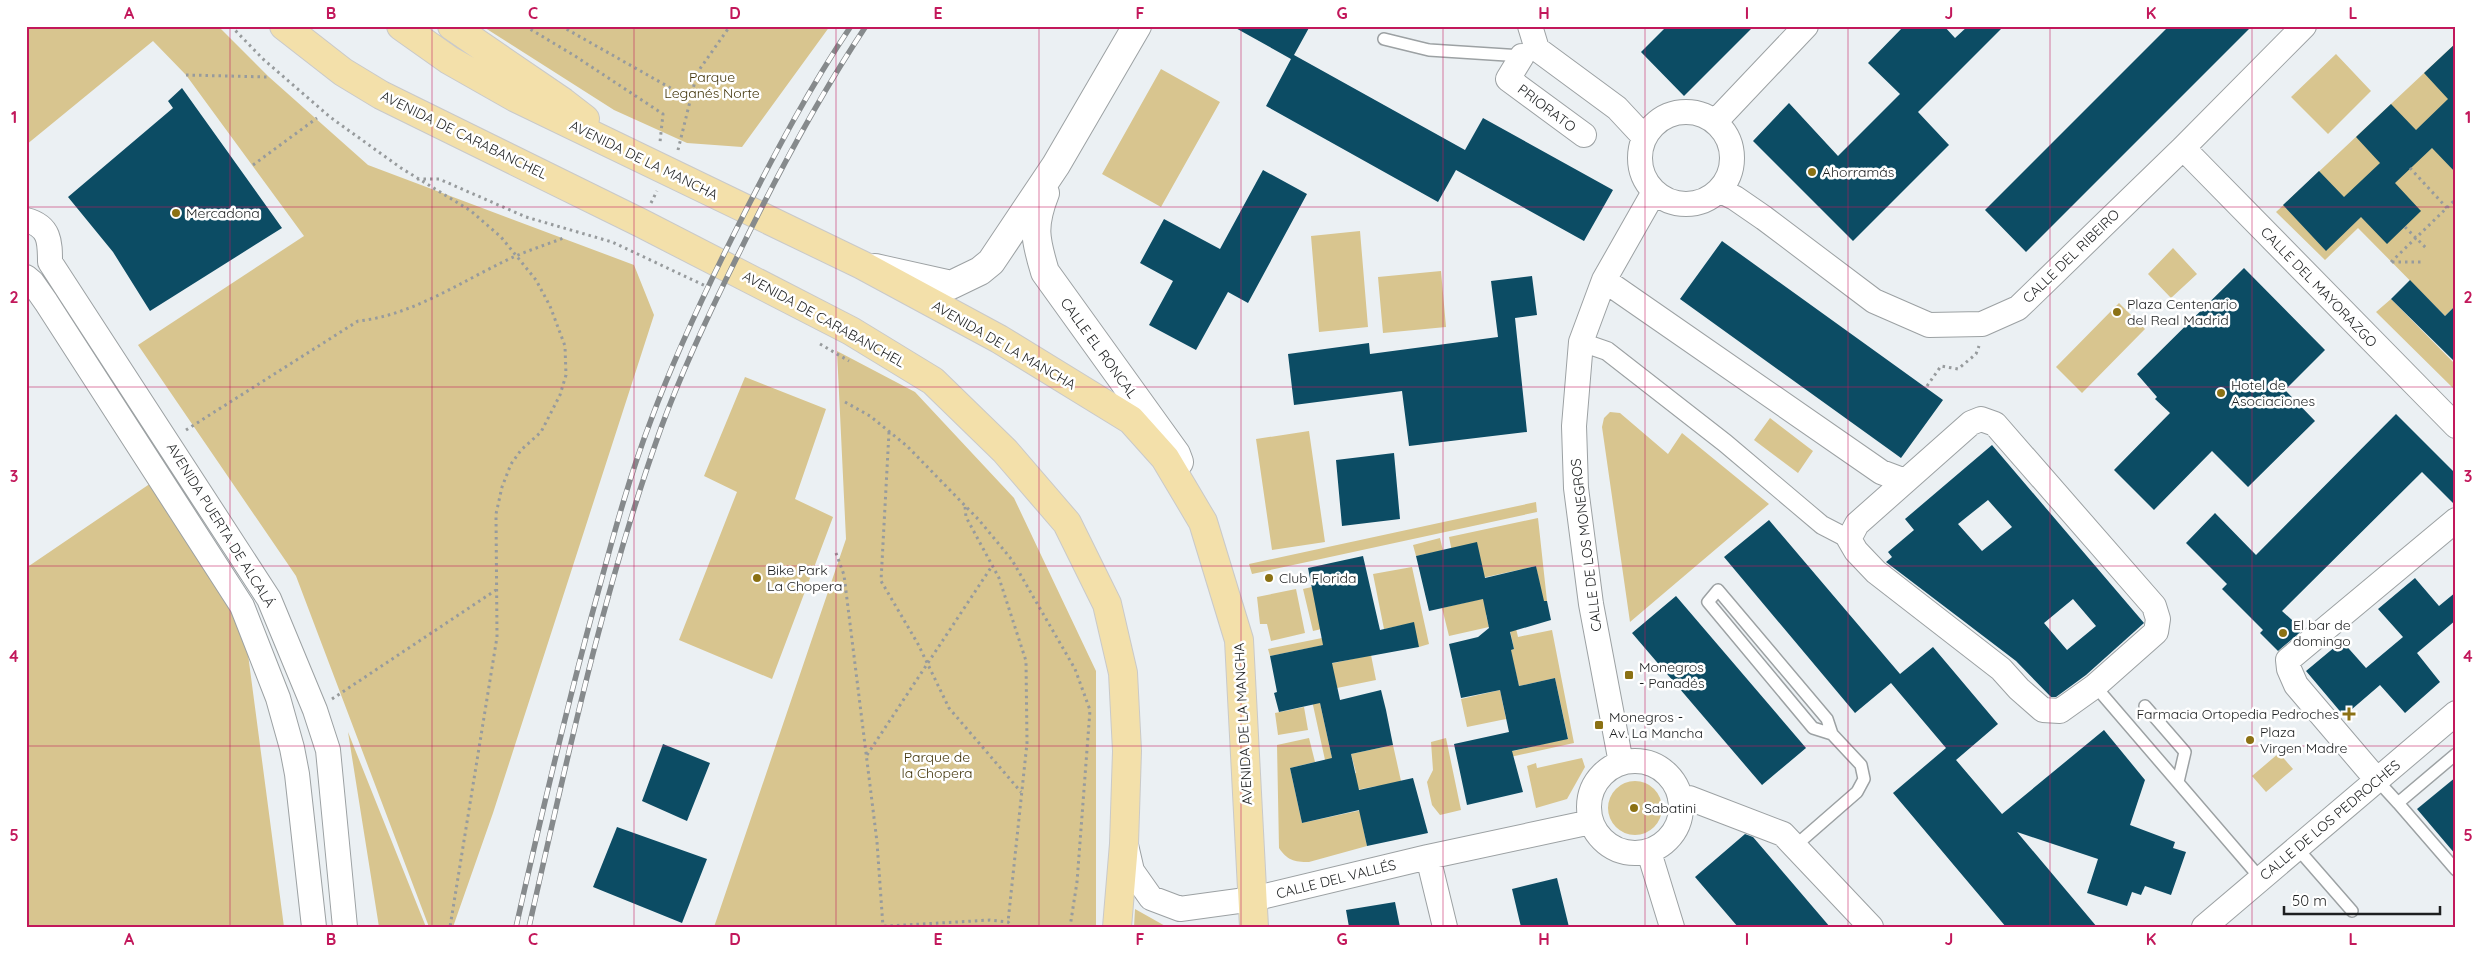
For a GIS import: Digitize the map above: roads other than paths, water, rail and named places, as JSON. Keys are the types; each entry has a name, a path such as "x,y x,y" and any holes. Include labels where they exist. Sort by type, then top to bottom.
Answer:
{"main road":[{"name":"AVENIDA DE CARABANCHEL","path":"284,26 343,72 381,95 641,223 851,331 933,381 1005,451 1067,523 1107,604 1123,673 1126,751 1124,834 1117,927"},
{"name":"AVENIDA DE LA MANCHA","path":"401,26 484,81 552,116 862,265 999,339 1131,420 1165,458 1203,522 1239,640 1254,927"},
{"path":"452,26 563,102 621,148"}],"street":[{"name":"CALLE EL RONCAL","path":"862,265 951,285 980,271 991,262 1056,165 1137,26"},
{"path":"1530,26 1529,52 1617,108 1644,137"},
{"path":"1715,122 1806,26"},
{"name":"CALLE DEL RIBEIRO","path":"1719,190 1735,198 1764,218 1874,301 1929,325 1982,324 2018,308 2183,148 2304,26"},
{"name":"PRIORATO","path":"1529,52 1508,79 1584,135"},
{"path":"1694,112 1715,122 1725,133 1732,151 1732,162 1728,177 1719,190 1707,199 1686,204 1666,200 1654,192 1646,182 1640,167 1640,152 1644,137 1654,124 1671,114 1694,112"},
{"name":"CALLE DEL MAYORAZGO","path":"2183,148 2333,295 2456,426"},
{"name":"CALLE EL RONCAL","path":"1056,165 1038,210 1035,239 1045,272 1176,454 1203,522"},
{"name":"CALLE DE LOS MONEGROS","path":"1621,764 1590,604 1576,488 1574,426 1581,342 1604,280 1654,192"},
{"name":"AVENIDA PUERTA DE ALCALÁ","path":"26,220 40,226 48,238 51,247 50,262 269,599 315,710 328,750 345,927"},
{"path":"26,276 38,273 48,265 50,259"},
{"name":"AVENIDA PUERTA DE ALCALÁ","path":"26,276 37,289 242,606 278,698 292,748 297,774 314,927"},
{"path":"1604,280 1882,472 1905,481"},
{"path":"1581,342 1607,351 1725,443 1822,525 1849,539 1856,552 1876,572 2001,669 2019,690 2043,710 2060,711 2095,686 2156,632 2158,619 2154,606 1995,424 1981,419 1970,423 1857,524 1849,539"},
{"path":"2377,780 2284,670 2288,660 2456,520"},
{"name":"CALLE DE LOS PEDROCHES","path":"2204,927 2456,713"},
{"path":"1636,761 1652,764 1665,772 1675,785 1680,800 1680,816 1675,831 1664,844 1649,852 1631,854 1614,849 1600,838 1591,822 1589,808 1594,787 1608,770 1621,764 1636,761"},
{"path":"1680,800 1689,798 1783,834 1871,927"},
{"name":"CALLE DEL VALLÉS","path":"1124,834 1132,871 1151,898 1180,909 1253,899 1428,857 1591,822"},
{"path":"1649,852 1672,927"},
{"path":"1428,857 1445,927"}],"lane":[{"path":"1384,39 1429,50 1529,52"},
{"path":"1795,846 1858,792 1864,779 1861,765 1832,734 1827,719 1718,590 1708,602 1813,728 1832,734"},
{"path":"2095,686 2261,879"},
{"path":"2145,706 2185,752 2178,782"},
{"path":"2398,803 2456,754"},
{"path":"2377,780 2456,870"},
{"path":"2297,848 2352,911"}],"railway":[{"path":"516,927 586,637 622,507 651,420 694,317 743,216 821,72 851,26"},
{"path":"529,927 572,738 604,613 640,489 661,428 698,339 769,193 815,108 866,26"}],"place":[{"name":"Ahorramás","path":"1812,172"},
{"name":"Mercadona","path":"176,213"},
{"name":"Plaza Centenario del Real Madrid","path":"2117,312"},
{"name":"Hotel de Asociaciones","path":"2221,393"},
{"name":"Bike Park La Chopera","path":"757,578"},
{"name":"Club Florida","path":"1269,578"},
{"name":"El bar de domingo","path":"2283,633"},
{"name":"Monegros - Panadés","path":"1629,675"},
{"name":"Farmacia Ortopedia Pedroches","path":"2349,714"},
{"name":"Monegros - Av. La Mancha","path":"1599,725"},
{"name":"Plaza Virgen Madre","path":"2250,740"},
{"name":"Sabatini","path":"1634,808"}],"park label":[{"name":"Parque Leganés Norte","path":"712,86"},
{"name":"Parque de la Chopera","path":"937,766"}]}
